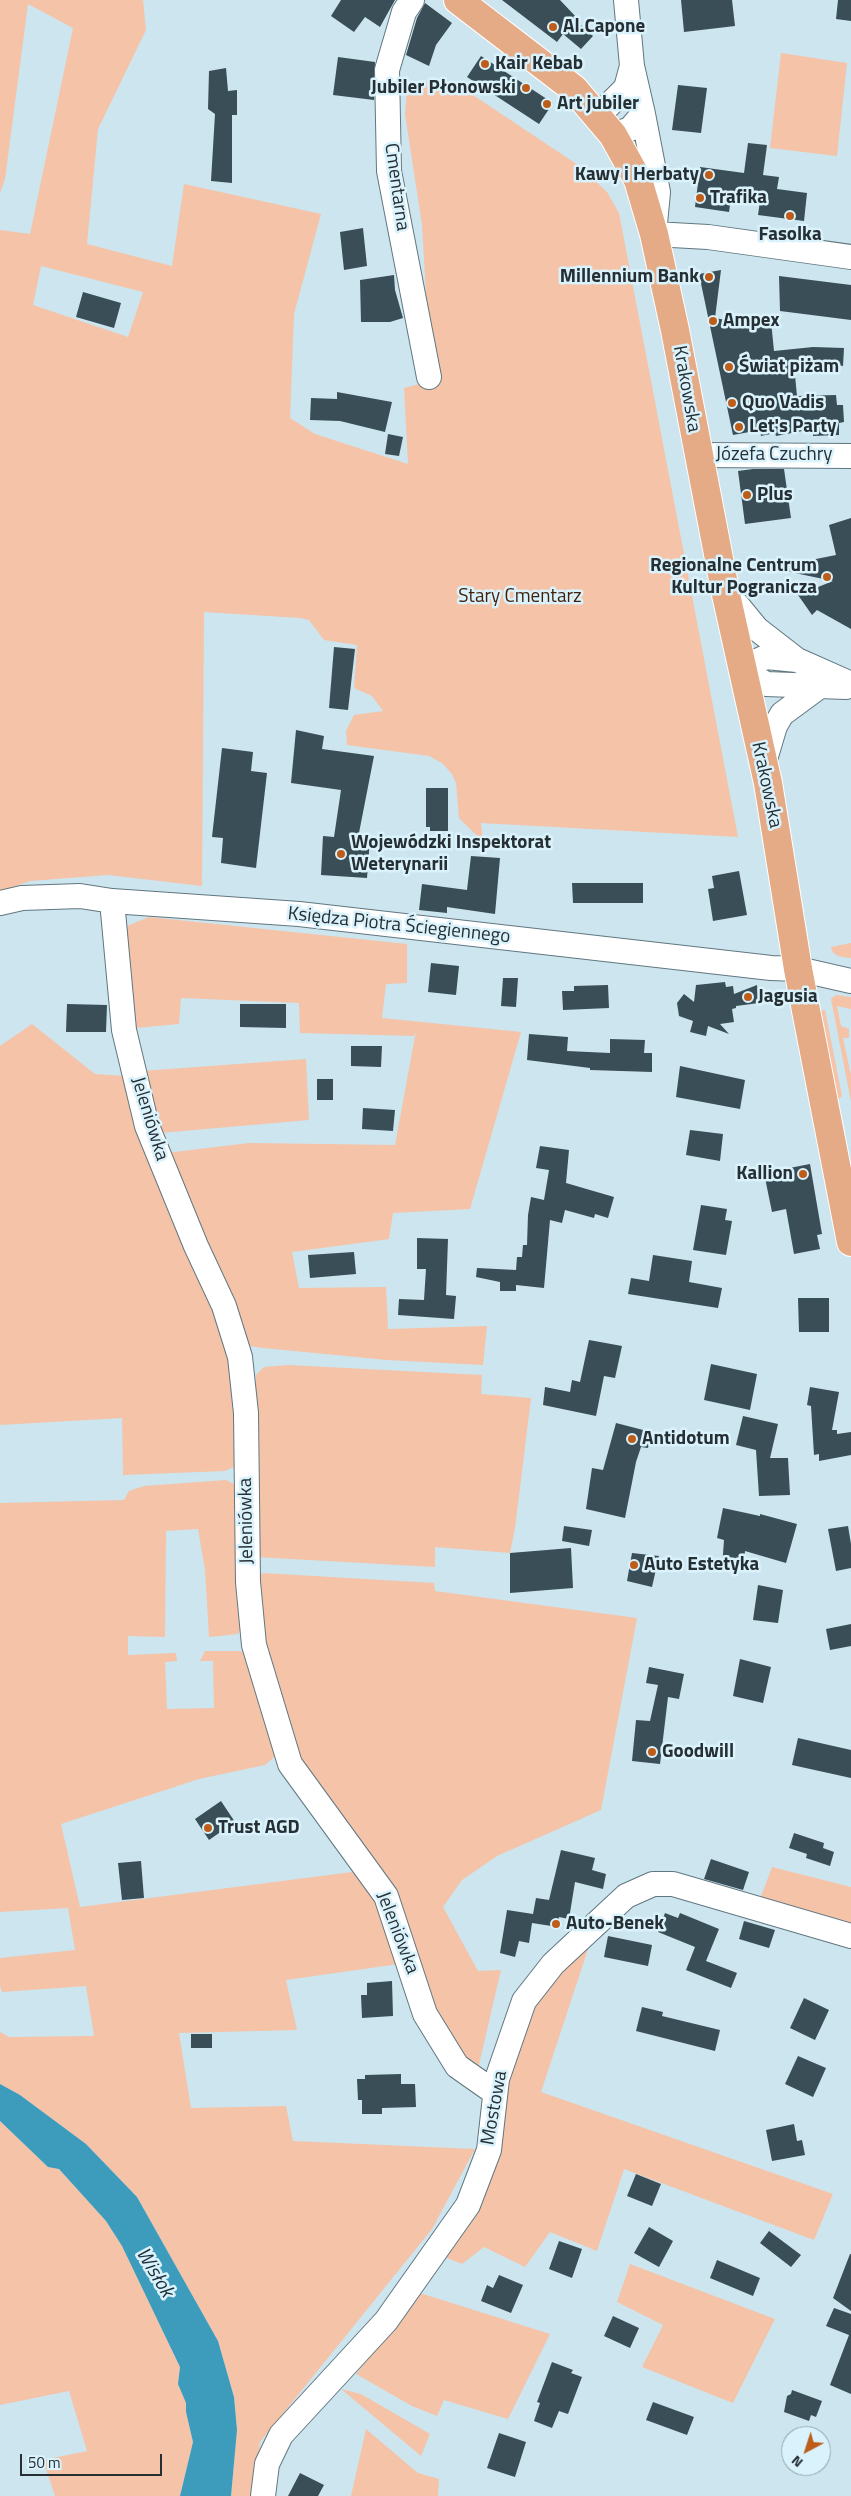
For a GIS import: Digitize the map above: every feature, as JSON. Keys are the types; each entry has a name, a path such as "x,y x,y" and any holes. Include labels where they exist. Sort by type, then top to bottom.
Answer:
{"main road":[{"name":"Krakowska","path":"458,0 559,76 605,125 638,180 654,234 675,330 725,590 763,766 777,836 798,969 851,1242"}],"street":[{"name":"Cmentarna","path":"412,0 404,12 387,70 390,171 429,377"},
{"path":"626,0 632,66 658,192 654,234 708,237 851,258"},
{"path":"632,66 626,88 605,125 630,129 643,114"},
{"name":"Józefa Czuchry","path":"698,455 822,454 851,456"},
{"path":"725,590 757,629 797,660 851,686"},
{"path":"741,668 766,657 797,660"},
{"path":"741,668 766,684 851,686"},
{"path":"763,766 775,726 782,714 820,686"},
{"name":"Księdza Piotra Ściegiennego","path":"0,903 22,898 80,896 112,901 299,914 771,968 798,969 851,981"},
{"name":"Jeleniówka","path":"112,901 124,1030 147,1126 196,1246 224,1306 240,1357 246,1413 248,1582 254,1645 290,1764 386,1896 425,2014 457,2066 494,2092"},
{"name":"Mostowa","path":"264,2496 267,2464 281,2435 386,2321 468,2205 489,2150 494,2092 524,2001 552,1964 626,1896 653,1884 672,1884 851,1936"}],"green space":[{"name":"Stary Cmentarz","path":"0,0 143,0 146,30 98,129 87,244 172,266 184,184 321,214 294,314 290,418 315,434 408,464 404,388 438,379 426,295 422,225 405,114 407,90 426,81 464,89 578,165 607,192 619,213 738,837 481,823 483,842 459,818 456,783 452,774 442,763 429,756 347,745 346,731 354,715 383,711 372,696 354,688 357,645 324,640 309,620 300,618 204,612 202,886 108,875 30,881 0,892 0,230 30,234 73,28 28,4 5,179 0,193","holes":["41,266 143,292 128,337 33,305"]},
{"path":"781,53 847,63 837,156 770,148"},
{"path":"149,917 407,944 407,983 386,984 382,1018 521,1032 470,1209 393,1213 389,1239 292,1252 299,1288 386,1287 388,1329 487,1326 483,1365 387,1360 263,1348 250,1346 244,1341 166,1153 249,1143 395,1145 416,1031 414,1036 300,1033 299,1003 181,998 179,1024 135,1028 125,930 129,925"},
{"path":"851,943 851,958 836,955 831,947"},
{"path":"836,995 851,997 851,1009 837,1006 841,1026 849,1029 849,1038 843,1038 851,1075 851,1101 831,999"},
{"path":"825,1010 842,1096 838,1100 820,1011"},
{"path":"32,1024 95,1074 126,1076 218,1304 237,1382 240,1455 234,1467 225,1471 123,1475 122,1418 0,1425 0,1046"},
{"path":"306,1059 309,1120 160,1133 142,1071"},
{"path":"288,1365 482,1375 481,1394 531,1398 515,1528 510,1553 435,1547 435,1567 255,1557 250,1533 256,1375 264,1367"},
{"path":"226,1480 240,1487 243,1623 238,1634 209,1637 205,1570 198,1529 166,1531 165,1637 128,1636 128,1655 176,1653 177,1661 165,1662 167,1709 214,1708 213,1661 200,1661 205,1651 240,1651 249,1654 278,1749 273,1758 265,1765 199,1779 61,1824 80,1907 360,1871 378,1898 399,1964 286,1980 297,2030 179,2033 191,2108 286,2106 293,2141 475,2149 432,2229 260,2442 255,2496 231,2496 237,2430 234,2397 218,2341 137,2197 86,2144 20,2095 0,2084 0,2032 9,2037 94,2036 86,1986 2,1992 0,1986 0,1958 75,1950 68,1908 0,1912 0,1503 124,1500 129,1491 144,1486"},
{"path":"263,1573 434,1583 435,1591 637,1618 601,1810 497,1856 462,1880 443,1907 478,1971 501,1970 477,2073 463,2059 301,1764 276,1693 264,1638 257,1577"},
{"path":"772,1867 851,1887 851,1927 759,1902"},
{"path":"592,1937 541,2092 833,2194 814,2240 624,2169 597,2251 550,2232 525,2267 484,2247 462,2264 444,2257 502,2099 529,2003"},
{"path":"0,2121 48,2167 59,2169 106,2221 122,2246 180,2367 178,2384 186,2403 186,2412 193,2442 180,2496 55,2496 43,2460 87,2451 69,2391 0,2405"},
{"path":"630,2264 775,2319 733,2403 642,2367 663,2325 617,2302"},
{"path":"420,2293 550,2334 508,2419 444,2400 437,2416 412,2406 356,2374"},
{"path":"341,2389 361,2394 430,2434 421,2456"},
{"path":"366,2429 418,2473 439,2479 438,2496 351,2496"}],"water":[{"name":"Wisłok","path":"0,2084 20,2095 86,2144 137,2197 218,2341 234,2397 237,2430 231,2496 180,2496 193,2442 186,2412 186,2403 178,2384 180,2367 122,2246 106,2221 59,2169 48,2167 0,2121"}],"building":[{"path":"341,0 395,0 380,27 365,17 354,32 331,16"},
{"path":"502,0 560,0 577,18 575,20 593,36 581,49 563,34 557,42"},
{"path":"681,0 732,0 735,26 684,32"},
{"path":"838,0 851,0 851,21 836,19"},
{"path":"425,3 452,23 436,45 429,66 406,55 417,18"},
{"path":"481,56 553,103 539,124 467,77"},
{"path":"338,57 375,62 374,100 333,95"},
{"path":"226,68 228,91 237,90 237,115 232,115 232,183 211,181 215,114 208,109 209,71"},
{"path":"678,85 707,88 701,133 672,130"},
{"path":"748,143 767,145 763,175 779,177 777,189 807,193 804,221 758,215 761,194 732,191 729,212 695,207 700,167 744,173"},
{"path":"363,228 367,266 344,270 340,232"},
{"path":"721,270 715,318 747,324 771,321 774,351 813,347 844,348 843,366 823,363 794,365 797,396 836,395 837,405 843,405 844,422 839,423 839,435 813,436 813,429 776,436 775,433 761,436 760,430 733,435 699,274"},
{"path":"394,275 395,290 403,318 390,322 361,322 360,280"},
{"path":"779,276 851,285 851,320 780,311"},
{"path":"83,292 121,303 114,328 76,317"},
{"path":"337,392 392,402 385,432 340,421 310,420 311,398 337,399"},
{"path":"388,434 403,437 399,456 385,454"},
{"path":"784,469 791,518 745,524 738,471"},
{"name":"Regionalne Centrum Kultur Pogranicza","path":"851,518 851,629 817,610 812,615 798,595 833,581 771,568 836,555 829,525"},
{"path":"334,647 355,649 348,710 329,708"},
{"path":"296,730 324,736 322,749 374,756 358,838 370,839 367,878 321,875 323,836 334,837 341,790 291,783"},
{"path":"222,748 253,752 251,771 267,773 256,868 221,863 223,838 212,837"},
{"path":"426,788 448,788 448,831 430,831 430,827 426,827"},
{"path":"471,856 500,858 495,914 447,907 447,913 419,910 422,884 467,890"},
{"path":"739,871 747,915 713,921 708,889 714,888 712,876"},
{"path":"572,883 643,883 643,903 573,903"},
{"path":"431,963 459,966 456,995 428,992"},
{"path":"503,978 518,978 516,1007 501,1006"},
{"path":"725,982 726,987 733,986 734,994 757,985 759,1003 736,1006 736,1008 732,1009 734,1022 720,1024 729,1034 708,1026 706,1036 690,1032 693,1021 679,1016 677,1003 684,994 694,1002 696,985"},
{"path":"608,985 609,1008 563,1010 562,991 574,991 574,986"},
{"path":"67,1004 107,1005 106,1032 66,1032"},
{"path":"240,1004 286,1004 286,1028 240,1027"},
{"path":"529,1034 568,1037 567,1051 610,1053 610,1039 645,1040 644,1053 652,1053 652,1072 590,1070 590,1068 527,1060"},
{"path":"351,1046 382,1046 381,1067 351,1066"},
{"path":"680,1066 745,1080 740,1109 676,1097"},
{"path":"317,1079 333,1079 333,1100 317,1100"},
{"path":"363,1108 395,1110 393,1131 362,1129"},
{"path":"690,1130 723,1134 720,1161 686,1155"},
{"path":"540,1146 569,1150 566,1183 614,1197 608,1218 595,1214 594,1218 565,1210 562,1223 550,1220 544,1288 516,1285 516,1291 500,1291 500,1282 476,1277 477,1268 516,1270 517,1257 522,1257 523,1245 527,1245 531,1197 544,1200 549,1170 536,1168"},
{"path":"810,1164 822,1234 817,1235 820,1249 794,1254 786,1209 772,1212 764,1173"},
{"path":"701,1205 727,1209 725,1220 732,1221 726,1255 693,1250"},
{"path":"417,1238 448,1239 446,1295 456,1296 454,1319 398,1315 399,1299 424,1300 426,1269 417,1269"},
{"path":"354,1252 356,1274 310,1278 308,1255"},
{"path":"653,1255 692,1261 689,1282 722,1288 718,1308 628,1294 631,1278 649,1281"},
{"path":"798,1298 829,1298 829,1332 799,1332"},
{"path":"589,1340 622,1346 615,1378 604,1376 596,1416 543,1405 545,1387 570,1392 572,1380 580,1382"},
{"path":"711,1364 757,1374 750,1410 704,1400"},
{"path":"810,1387 839,1392 832,1430 837,1430 837,1434 851,1432 851,1455 819,1461 819,1454 814,1455 811,1406 807,1405"},
{"path":"743,1416 778,1424 770,1458 788,1458 790,1495 759,1496 756,1450 736,1445"},
{"path":"616,1423 651,1432 648,1448 641,1447 636,1462 625,1518 586,1509 592,1468 603,1470"},
{"path":"723,1508 760,1516 760,1514 797,1524 786,1563 745,1551 743,1571 722,1568 724,1540 717,1538"},
{"path":"564,1526 592,1530 589,1546 562,1541"},
{"path":"848,1526 851,1544 851,1568 836,1571 828,1529"},
{"path":"571,1548 573,1588 510,1593 510,1553"},
{"path":"632,1553 659,1556 652,1587 627,1581"},
{"path":"758,1585 783,1590 778,1623 753,1620"},
{"path":"851,1624 851,1646 830,1650 826,1629"},
{"path":"740,1659 771,1667 763,1703 733,1696"},
{"path":"649,1667 684,1674 679,1699 668,1697 660,1764 632,1761 636,1720 650,1721 658,1685 646,1683"},
{"path":"798,1738 851,1750 851,1778 792,1765"},
{"path":"221,1801 235,1822 209,1840 195,1819"},
{"path":"794,1833 824,1843 823,1848 834,1852 830,1866 806,1858 807,1854 789,1848"},
{"path":"561,1850 595,1858 592,1870 606,1874 603,1889 575,1882 569,1919 559,1917 558,1927 532,1923 529,1943 519,1941 515,1957 500,1953 507,1910 533,1914 536,1898 549,1900"},
{"path":"711,1859 749,1872 743,1890 704,1879"},
{"path":"141,1861 144,1898 122,1900 118,1863"},
{"path":"665,1913 678,1918 680,1913 719,1929 706,1961 737,1973 731,1988 686,1970 695,1947 658,1932"},
{"path":"744,1921 775,1930 769,1948 739,1939"},
{"path":"608,1936 652,1945 648,1966 604,1957"},
{"path":"392,1981 393,2016 362,2018 361,1995 367,1995 367,1983"},
{"path":"804,1998 829,2010 815,2040 790,2028"},
{"path":"642,2007 663,2012 662,2016 720,2030 715,2051 636,2031"},
{"path":"191,2034 212,2034 212,2048 191,2048"},
{"path":"798,2056 826,2068 813,2097 785,2084"},
{"path":"401,2074 401,2084 415,2084 416,2107 382,2108 382,2114 362,2114 362,2100 358,2100 357,2079 365,2079 365,2075"},
{"path":"794,2124 797,2141 802,2140 805,2155 772,2161 766,2130"},
{"path":"636,2174 661,2184 652,2206 627,2196"},
{"path":"649,2227 673,2241 659,2267 634,2253"},
{"path":"769,2231 801,2255 791,2267 760,2243"},
{"path":"559,2241 582,2249 572,2278 549,2269"},
{"path":"851,2254 851,2311 833,2298"},
{"path":"717,2260 760,2278 753,2296 710,2278"},
{"path":"499,2275 523,2285 511,2313 481,2301 487,2285 493,2288"},
{"path":"834,2308 851,2314 851,2394 830,2385 849,2335 826,2326"},
{"path":"613,2316 639,2328 630,2348 604,2336"},
{"path":"552,2362 573,2370 571,2373 582,2377 568,2414 559,2411 552,2428 534,2421 540,2403 537,2402"},
{"path":"792,2390 822,2401 816,2417 811,2415 809,2421 784,2412 787,2396 791,2394"},
{"path":"653,2402 694,2417 687,2435 646,2420"},
{"path":"499,2433 526,2442 515,2477 487,2468"},
{"path":"300,2473 324,2485 318,2496 288,2496"}],"place":[{"name":"Al.Capone","path":"553,27"},
{"name":"Kair Kebab","path":"485,64"},
{"name":"Jubiler Płonowski","path":"526,88"},
{"name":"Art jubiler","path":"547,104"},
{"name":"Kawy i Herbaty","path":"709,175"},
{"name":"Trafika","path":"700,198"},
{"name":"Fasolka","path":"790,216"},
{"name":"Millennium Bank","path":"709,277"},
{"name":"Ampex","path":"713,321"},
{"name":"Świat piżam","path":"729,367"},
{"name":"Quo Vadis","path":"732,403"},
{"name":"Let's Party","path":"739,427"},
{"name":"Plus","path":"747,495"},
{"name":"Regionalne Centrum Kultur Pogranicza","path":"827,577"},
{"name":"Wojewódzki Inspektorat Weterynarii","path":"341,854"},
{"name":"Jagusia","path":"748,997"},
{"name":"Kallion","path":"803,1174"},
{"name":"Antidotum","path":"632,1439"},
{"name":"Auto Estetyka","path":"634,1565"},
{"name":"Goodwill","path":"652,1752"},
{"name":"Trust AGD","path":"208,1828"},
{"name":"Auto-Benek","path":"556,1924"}]}
